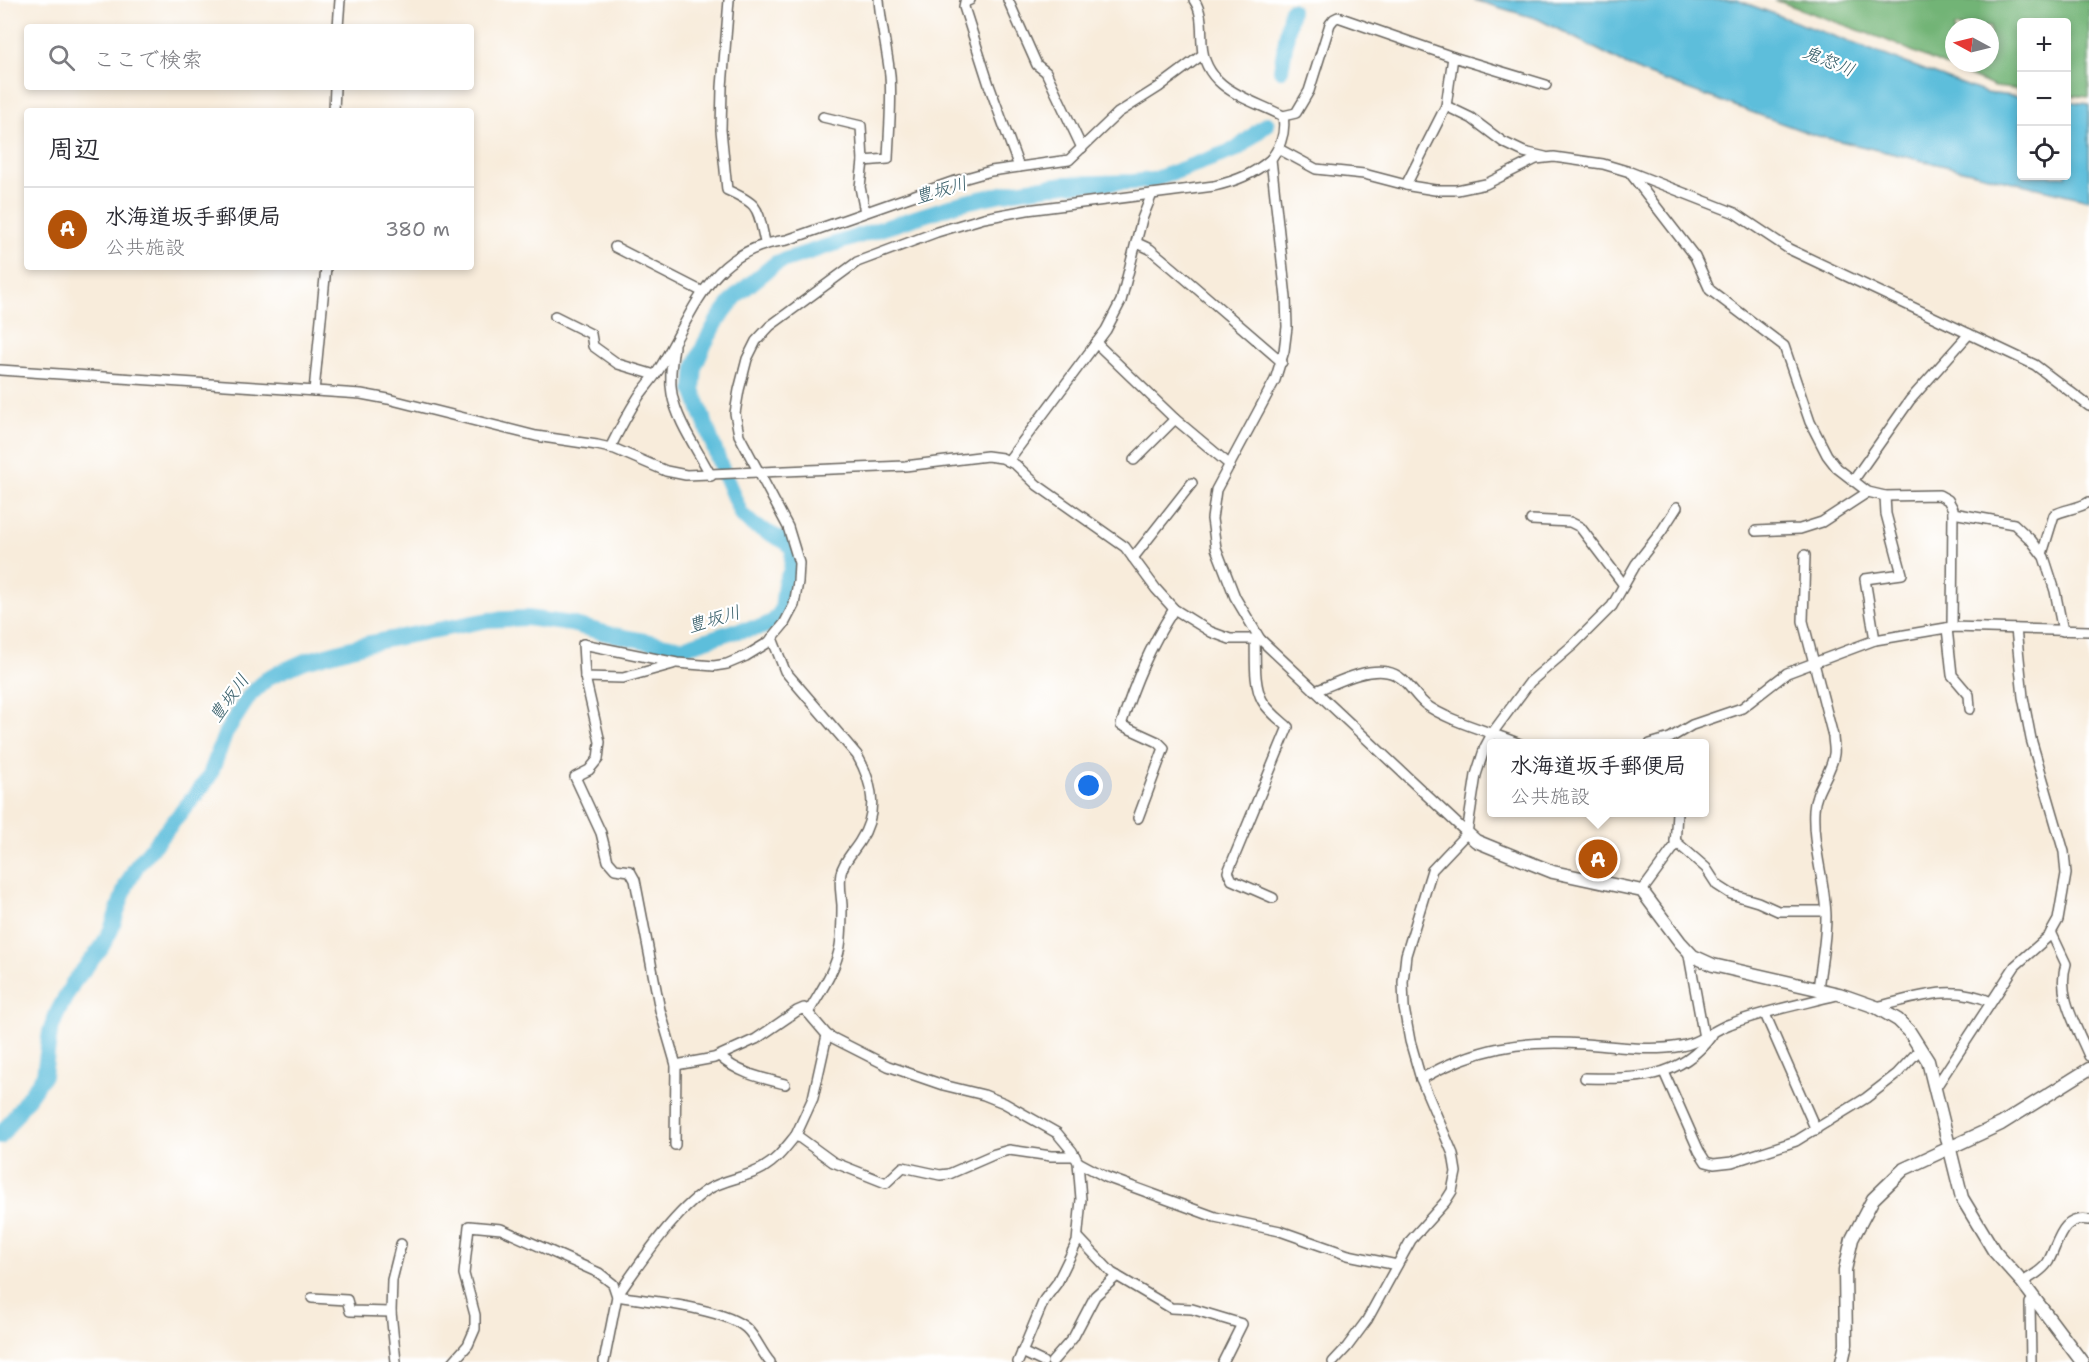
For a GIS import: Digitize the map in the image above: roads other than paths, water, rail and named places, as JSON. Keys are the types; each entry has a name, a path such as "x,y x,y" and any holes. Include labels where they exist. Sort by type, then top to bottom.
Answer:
{"street":[{"path":"338,24 340,0"},
{"path":"729,0 721,130 727,190 754,204 765,242"},
{"path":"863,161 888,159 891,107 889,73 881,29 879,0"},
{"path":"970,0 965,2 964,7 1019,167"},
{"path":"1008,0 1037,65 1046,72 1082,148"},
{"path":"1194,0 1200,8 1202,55 1217,80 1231,93 1280,115 1296,113 1309,91 1330,24 1338,18 1546,85"},
{"path":"610,448 624,419 655,375 703,292 717,273 736,256 765,242 787,240 952,182 991,171 1069,160 1118,113 1159,87 1202,55"},
{"path":"1407,185 1446,106 1454,57"},
{"path":"334,108 335,90"},
{"path":"1446,106 1471,118 1503,142 1524,152 1547,158"},
{"path":"675,1145 676,1065 660,1010 635,880 630,871 615,869 608,861 601,833 575,777 589,770 598,759 600,741 585,677 583,644 677,663 706,666 727,664 746,656 772,638 784,624 794,605 799,563 788,526 757,473 739,435 735,413 747,359 756,341 770,326 857,261 937,232 984,218 1027,210 1233,182 1257,171 1279,149 1285,129 1280,115"},
{"path":"823,117 861,126 863,161 860,186 865,212"},
{"path":"1279,149 1316,169 1364,174 1435,190 1457,190 1486,184 1536,159 1554,157 1603,164 1630,172 1735,213 1790,249 2035,365 2089,406"},
{"path":"1271,159 1286,298 1287,327 1282,362 1275,380 1216,490 1212,519 1216,548 1235,597 1257,639 1467,833 1484,844 1553,872 1642,891 1693,956 1713,966 1839,994 1876,1007 1898,1020 1921,1048 1928,1061 1962,1198 1994,1251 2022,1282 2082,1362"},
{"path":"1630,172 1695,257 1710,290 1784,346 1810,422 1827,455 1837,468 1868,492 1885,496 1939,495 1948,500 1953,513 1949,628 1952,675 1969,695 1970,709"},
{"path":"1008,461 1106,330 1121,301 1142,219 1152,194"},
{"path":"1137,243 1149,249 1174,269 1282,362"},
{"path":"615,247 703,292"},
{"path":"314,391 326,270"},
{"path":"555,316 591,334 593,346 618,364 655,375"},
{"path":"1853,481 1910,400 1969,334"},
{"path":"675,341 670,371 672,394 678,412 713,476"},
{"path":"1096,343 1175,419 1230,465"},
{"path":"0,370 361,394 536,436 610,448 666,471 686,476 905,466 987,456 1016,465 1037,485 1104,530 1125,547 1174,609 1211,632 1230,639 1257,639"},
{"path":"1134,460 1175,419"},
{"path":"1134,558 1192,483"},
{"path":"1756,531 1800,529 1822,522 1868,492"},
{"path":"1875,640 1865,579 1902,574 1886,514 1885,496"},
{"path":"2042,554 2054,515 2067,509 2081,507 2089,502"},
{"path":"1489,739 1530,682 1612,606 1636,564 1677,507"},
{"path":"1953,513 2014,524 2031,540 2042,554 2055,591 2063,631"},
{"path":"1531,520 1570,522 1580,527 1624,585"},
{"path":"1805,555 1803,621 1834,745 1832,762 1818,792 1814,809 1825,911 1825,937 1818,989"},
{"path":"1138,818 1164,748 1158,742 1121,725 1132,692 1154,641 1174,609"},
{"path":"1667,739 1692,725 1742,708 1787,673 1875,640 1949,628 2089,631"},
{"path":"1936,1087 2015,966 2049,936 2058,920 2066,874 2064,852 2031,739 2016,629"},
{"path":"772,638 785,670 857,754 866,769 873,790 870,820 865,833 842,868 839,883 842,904 840,948 829,977 808,1013"},
{"path":"1257,639 1257,682 1261,698 1287,727 1228,872 1232,880 1273,898"},
{"path":"585,677 623,678 677,663"},
{"path":"1315,691 1363,674 1384,672 1397,675 1425,704 1454,719 1509,739"},
{"path":"1333,1362 1366,1320 1411,1240 1445,1203 1452,1191 1456,1172 1453,1154 1421,1078 1410,1041 1404,1008 1403,982 1406,955 1432,870 1467,833 1476,775 1487,743"},
{"path":"1642,891 1675,846 1677,817"},
{"path":"1675,841 1706,868 1717,885 1731,894 1778,911 1825,911"},
{"path":"2051,932 2066,964 2062,976 2063,992 2089,1056"},
{"path":"1688,950 1691,977 1704,1038"},
{"path":"1876,1007 1950,992 1975,995 1990,1002"},
{"path":"1421,1078 1448,1063 1505,1046 1549,1043 1644,1049 1681,1046 1704,1038 1729,1024 1839,994"},
{"path":"676,1065 720,1056 756,1039 804,1008 828,1035 888,1066 1004,1103 1057,1133 1077,1159 1106,1177 1215,1217 1280,1231 1348,1255 1397,1265"},
{"path":"1765,1014 1816,1130"},
{"path":"1585,1078 1635,1079 1664,1072 1703,1048 1713,1033"},
{"path":"616,1296 648,1252 690,1204 709,1189 762,1168 775,1159 796,1135 813,1098 828,1035"},
{"path":"1664,1072 1698,1151 1707,1162 1714,1164 1732,1162 1796,1141 1816,1130 1856,1105 1889,1080 1921,1048"},
{"path":"720,1056 738,1070 785,1084"},
{"path":"1842,1362 1846,1344 1845,1269 1852,1239 1874,1199 1904,1169 2001,1124 2089,1069"},
{"path":"796,1135 834,1162 886,1183 903,1167 940,1175 949,1174 1009,1150 1077,1159"},
{"path":"1018,1362 1044,1300 1057,1283 1077,1242 1081,1199 1077,1159"},
{"path":"2022,1282 2047,1264 2061,1234 2070,1221 2078,1218 2089,1220"},
{"path":"453,1362 468,1345 475,1329 475,1315 464,1274 469,1226 501,1229 599,1273 613,1284 616,1296 604,1362"},
{"path":"1078,1237 1112,1273 1171,1308 1192,1309 1242,1324 1223,1362"},
{"path":"396,1362 391,1312 392,1280 401,1244"},
{"path":"1052,1362 1073,1338 1095,1296 1118,1276"},
{"path":"616,1296 705,1312 736,1321 748,1329 770,1362"},
{"path":"312,1298 347,1300 350,1311 391,1312"},
{"path":"2031,1362 2030,1303 2034,1299"},
{"path":"1022,1352 1043,1362"}],"water":[{"name":"鬼怒川","path":"1474,0 1737,0 1986,93 2017,97 2017,180 2071,180 2071,102 2089,104 2089,200 1814,135 1641,72 1538,19"}],"waterway":[{"name":"豊坂川","path":"1281,70 1291,10"},
{"name":"豊坂川","path":"0,1137 44,1075 50,1032 57,1013 73,983 101,948 111,930 126,886 136,867 202,787 210,775 226,732 250,695 269,677 305,661 370,643 488,620 527,618 571,624 682,648 731,632 762,627 774,621 782,610 785,583 791,570 793,550 788,543 753,525 741,514 693,390 695,366 719,318 737,295 776,263 961,203 1015,191 1066,184 1153,180 1237,149 1267,124"}],"place":[{"name":"水海道坂手郵便局","path":"1598,859"}]}
